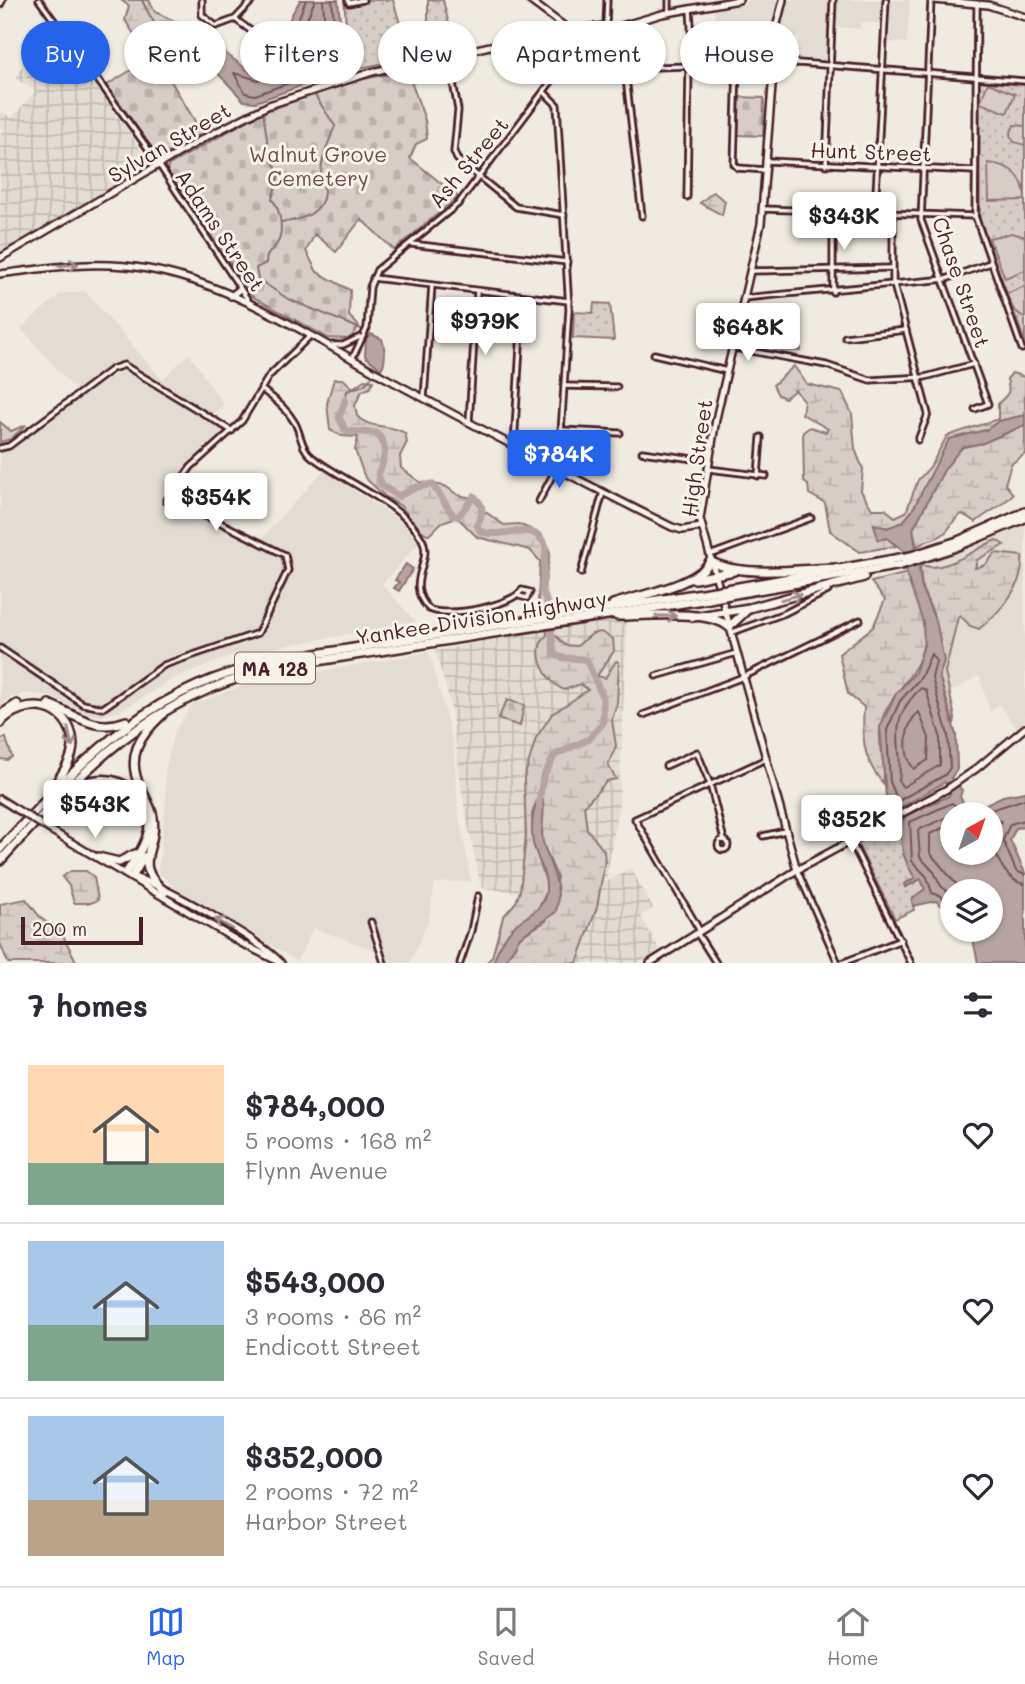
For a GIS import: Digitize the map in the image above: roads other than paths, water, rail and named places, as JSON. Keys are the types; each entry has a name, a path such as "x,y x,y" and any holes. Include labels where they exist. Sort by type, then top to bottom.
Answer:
{"highway":[{"name":"Yankee Division Highway","path":"923,556 1025,512"},
{"name":"Yankee Division Highway","path":"734,591 900,562 1025,518"},
{"path":"619,609 638,606 688,580 705,569 709,558 723,567 742,569 858,568"},
{"name":"Yankee Division Highway","path":"0,849 130,732 174,704 230,680 273,668 592,613 888,568 900,562"},
{"path":"693,617 749,608 888,568"},
{"path":"688,580 742,569"},
{"path":"638,606 721,621 730,630 738,615 749,608"},
{"name":"Yankee Division Highway","path":"0,861 100,746 139,716 201,683 250,666 539,622"},
{"path":"0,715 16,704 37,701 95,725 114,725 139,716"},
{"path":"129,875 145,848 153,820 136,776 135,749 143,734 174,704"},
{"path":"0,723 16,709 38,705 56,713 68,726 73,744 71,757 48,803"},
{"path":"48,803 88,781 108,779 124,784 134,791 145,808 149,824 145,848 148,874 165,892"},
{"path":"98,857 124,862 145,848"}],"main road":[{"path":"529,0 557,21"},
{"name":"Sylvan Street","path":"636,21 740,0"},
{"name":"High Street","path":"780,21 783,0"},
{"path":"933,0 978,3 1025,18"},
{"name":"Sylvan Street","path":"0,258 159,165 269,105 378,71"},
{"name":"High Street","path":"772,84 762,209 707,469 701,506 701,527 797,870"},
{"path":"0,274 69,265 124,265 191,279 255,306 469,422 672,527 681,530 701,527"},
{"path":"231,296 240,289"},
{"path":"650,963 797,870 947,789 1025,728"},
{"path":"0,799 129,875 237,931 281,963"},
{"path":"129,875 141,885 281,963"}],"street":[{"name":"Adams Street","path":"39,0 159,165 240,289 255,306"},
{"path":"202,0 202,15 210,23 221,26 235,19 253,0"},
{"path":"348,1 363,0"},
{"path":"607,0 608,21"},
{"path":"669,0 669,13"},
{"path":"826,165 833,0"},
{"path":"875,214 886,0"},
{"name":"Chase Street","path":"933,0 921,214 988,404 975,409"},
{"path":"978,3 975,216 1022,349"},
{"path":"690,9 691,21"},
{"path":"235,19 240,23"},
{"path":"799,64 1025,80"},
{"path":"453,84 458,110 455,155 516,207 564,215"},
{"name":"Ash Street","path":"373,278 381,265 452,211 550,84"},
{"path":"627,84 642,216"},
{"path":"687,197 689,84"},
{"path":"736,84 734,164 738,168 766,170"},
{"path":"539,501 557,468 562,430 569,301 557,105 544,92"},
{"name":"Hunt Street","path":"766,161 975,172"},
{"path":"762,209 975,216"},
{"path":"833,212 833,292"},
{"path":"893,214 894,285 920,377 928,418 918,440"},
{"path":"409,244 567,262"},
{"path":"744,298 833,292 942,279 990,263"},
{"path":"751,271 892,268"},
{"path":"352,359 364,333 373,278 569,301"},
{"path":"424,398 432,285"},
{"path":"469,422 477,291"},
{"path":"514,445 523,297"},
{"path":"845,337 907,330"},
{"path":"324,343 343,345 355,341 364,333"},
{"path":"0,648 83,704 98,708 111,704 174,660 258,633 288,570 285,555 213,519 166,501 191,467 249,412 276,368 310,336"},
{"path":"732,348 837,367 870,380 920,377 974,364"},
{"path":"654,354 727,371"},
{"path":"0,448 9,446 112,369 124,365 232,430"},
{"path":"565,386 617,387"},
{"path":"261,389 286,411 310,454 386,505 420,535 425,551 419,569 418,591 429,609 449,612 499,604 520,596"},
{"path":"562,430 620,433"},
{"path":"758,476 761,437"},
{"path":"642,452 709,461"},
{"path":"707,469 766,476"},
{"path":"581,573 603,492"},
{"path":"709,558 811,518"},
{"path":"730,630 785,613 828,591"},
{"path":"643,715 743,677 860,620"},
{"path":"656,677 737,653"},
{"path":"666,766 697,752 710,784 724,840"},
{"path":"716,963 635,820 766,758"},
{"path":"764,836 787,830"},
{"path":"851,841 911,963"},
{"path":"797,870 838,963 901,940"},
{"path":"460,963 471,931 478,896"},
{"path":"371,922 384,963"}],"water":[{"path":"300,0 338,0 340,21 290,21"},
{"path":"226,53 240,64 240,84 306,84 256,102 244,101 226,82"},
{"path":"371,334 382,339 385,354 381,369 365,356 366,338"},
{"path":"1025,415 1025,425 983,443 962,447 944,470 913,529 922,589 937,625 944,661 939,676 956,735 957,769 951,778 962,790 960,797 963,802 940,802 940,865 1003,865 1003,802 990,802 1003,796 1025,792 1025,827 1016,828 1010,840 1025,873 1025,963 978,963 973,942 1003,942 1003,879 940,879 940,905 936,901 913,906 912,899 925,889 921,879 905,887 904,884 915,878 902,848 902,823 905,816 949,796 951,790 945,782 898,809 886,797 880,727 896,694 915,673 924,645 923,622 907,576 904,551 887,538 878,540 874,524 887,528 903,522 912,511 949,439 986,430 999,421"},
{"path":"406,564 413,569 399,591 394,588 399,582 395,580"},
{"path":"539,794 544,810 543,842 557,884 556,912 520,937 504,963 493,963 506,936 538,908 545,896 546,882 532,837"}],"waterway":[{"path":"142,0 153,21"},
{"path":"281,222 310,214 316,210 323,197 322,166 335,126 314,94"},
{"path":"263,112 269,152 279,175 272,199 278,209 281,227 279,239 268,254 266,263 256,268 258,279 288,299 361,329"},
{"path":"345,400 347,391 364,385 373,376"},
{"path":"345,400 339,418 346,431 376,433 383,442 384,458 378,474 382,486 399,496 417,487 432,484 453,515 458,517 474,496 481,507 482,514 477,525 480,531 525,531 540,537 546,546 542,589 549,609 554,654 562,658 587,661 603,698 603,723 589,739 555,755 543,777 539,803"}],"park label":[{"name":"Walnut Grove Cemetery","path":"318,165"}]}
